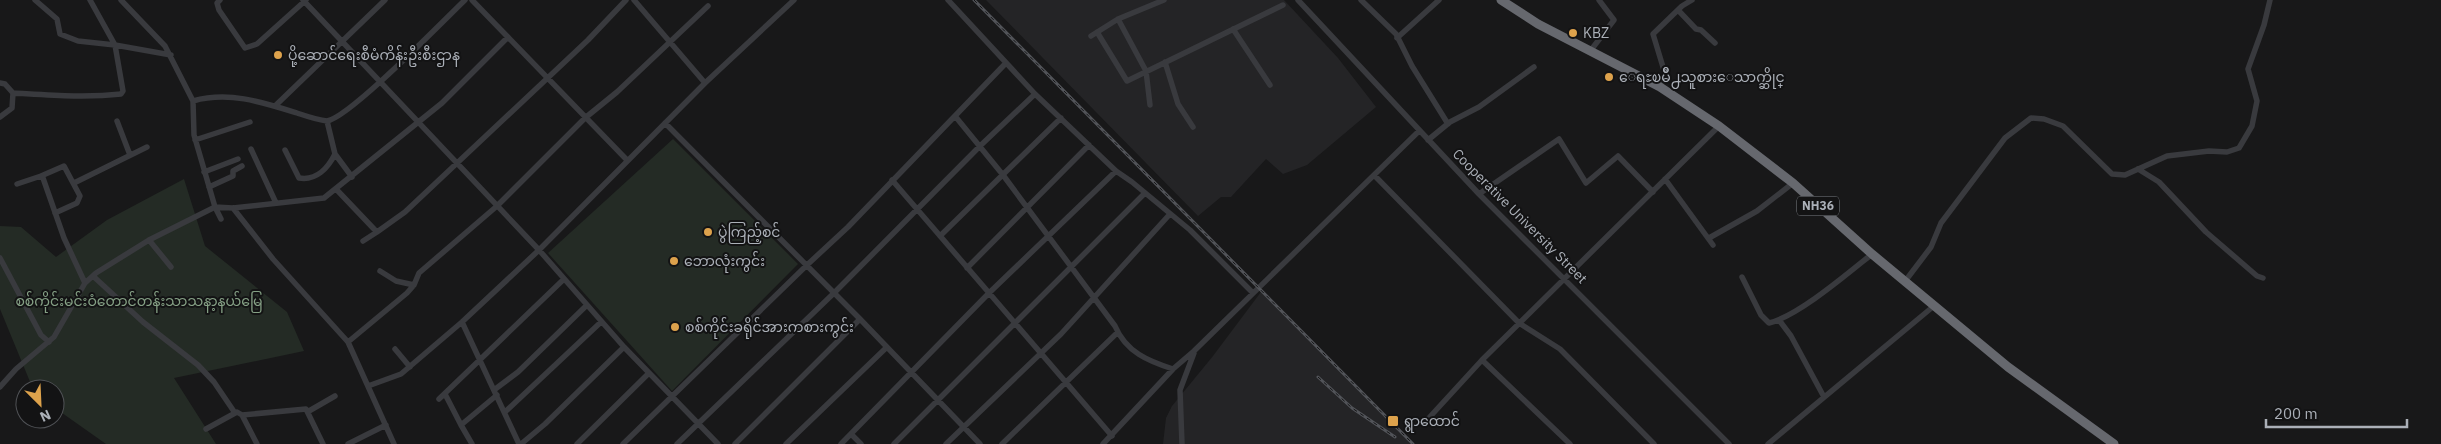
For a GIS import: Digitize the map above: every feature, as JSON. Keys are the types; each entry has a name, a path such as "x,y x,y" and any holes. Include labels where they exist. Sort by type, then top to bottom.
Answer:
{"highway":[{"name":"NH36","path":"1504,1 1538,24 1592,50 1658,86 1720,126 1793,183 1872,254 1906,280 2008,367 2114,444"}],"street":[{"path":"35,0 57,19 58,30 62,36 78,41 115,45 171,55"},
{"path":"0,83 5,84 13,93 66,96 121,94 124,91 115,45 90,0"},
{"path":"121,0 171,55 193,101 195,140 215,207 221,219"},
{"path":"220,0 218,3 219,10 245,48 257,44 304,0 539,250 624,347 718,444"},
{"path":"275,106 385,0"},
{"path":"193,101 211,96 229,95 327,121 354,104 465,0"},
{"path":"472,0 626,160"},
{"path":"362,241 405,212 588,40 626,0"},
{"path":"634,0 705,83"},
{"path":"368,386 401,374 462,322 539,250 626,160 705,83 794,0"},
{"path":"948,0 989,43 1005,64 1035,94 1116,171 1145,192 1190,230 1253,293"},
{"path":"1164,0 1118,19 1094,34 1127,81 1283,5"},
{"name":"Cooperative University Street","path":"1298,0 1479,194 1729,444"},
{"path":"1362,0 1397,38 1448,124"},
{"path":"1397,38 1439,0"},
{"path":"1592,50 1614,20 1599,0"},
{"path":"1658,86 1666,77 1652,34 1690,0"},
{"path":"1906,280 1930,247 1941,223 2005,138 2031,118 2044,119 2063,126 2112,174 2125,175 2166,156 2208,151 2227,152 2239,148 2252,126 2257,101 2248,69 2264,26 2270,0"},
{"path":"348,342 414,285 420,273 497,206 585,118 617,92 708,6"},
{"path":"1678,10 1696,29 1701,30 1715,43"},
{"path":"1118,19 1146,71 1150,105"},
{"path":"1233,30 1270,85"},
{"path":"0,386 16,369 49,342 85,283 93,276 148,240 215,207 233,208 324,198 420,122 476,71 508,37"},
{"path":"1165,62 1178,104 1193,127"},
{"path":"623,444 848,227 1005,64"},
{"path":"1428,140 1448,124 1479,107 1534,68"},
{"path":"0,117 12,108 13,93"},
{"path":"677,444 834,294 980,146 1035,94"},
{"path":"955,116 1003,174 1094,297 1128,349 1154,363 1173,369"},
{"path":"940,236 1061,118"},
{"path":"116,121 130,155"},
{"path":"327,121 335,154 352,177"},
{"path":"195,140 250,122"},
{"path":"665,123 860,319 980,444"},
{"path":"1427,420 1482,360 1720,126"},
{"path":"1103,444 1173,369 1194,351 1419,131"},
{"path":"1479,194 1559,139 1586,183 1618,156 1653,192"},
{"path":"967,268 1089,145"},
{"path":"74,184 147,147"},
{"path":"252,149 276,202"},
{"path":"285,150 297,176 302,179 323,171 335,154"},
{"path":"204,172 238,159"},
{"path":"17,184 64,166 80,196 79,201 55,213"},
{"path":"209,187 233,176 233,171 242,166"},
{"path":"2138,169 2158,182 2206,232 2257,276 2263,278"},
{"path":"841,444 989,293 1116,171"},
{"path":"1374,175 1519,323 1560,349 1654,444"},
{"path":"41,176 64,238 85,283"},
{"path":"1665,179 1713,245"},
{"path":"892,180 1112,436"},
{"path":"1708,238 1757,211 1793,183"},
{"path":"336,189 377,232"},
{"path":"894,444 939,401 1014,322 1145,192"},
{"path":"233,208 273,259 348,342 394,444"},
{"path":"946,444 1041,354 1136,254 1170,214"},
{"path":"148,240 171,267"},
{"path":"1742,276 1764,321 1768,323 1779,320 1834,284 1872,254"},
{"path":"0,258 41,335 49,342"},
{"path":"380,271 396,280 414,285"},
{"path":"93,276 143,322 198,365 214,382 235,413 242,415 304,408 309,411 324,444"},
{"path":"439,399 564,279"},
{"path":"461,425 586,305"},
{"path":"1768,444 1935,305"},
{"path":"735,444 860,319"},
{"path":"1779,320 1791,336 1824,397"},
{"path":"462,322 520,444 545,424 624,347"},
{"path":"504,412 601,322"},
{"path":"1002,444 1118,332"},
{"path":"786,444 887,347"},
{"path":"395,349 410,367"},
{"path":"1182,444 1180,390 1194,351"},
{"path":"1482,360 1570,444"},
{"path":"577,444 649,373"},
{"path":"445,394 472,444"},
{"path":"309,411 335,396"},
{"path":"206,429 235,413"},
{"path":"242,415 257,444"},
{"path":"348,444 386,425"},
{"path":"851,434 861,444"}],"shaded area":[{"path":"986,0 1284,0 1338,58 1376,107 1307,165 1283,174 1266,159 1231,197 1221,197 1198,216"},
{"path":"1261,292 1411,444 1163,444 1166,418 1172,406 1213,356"}],"green space":[{"name":"စစ်ကိုင်းခရိုင်အားကစားကွင်း","path":"673,139 798,264 672,391 548,253"},
{"name":"စစ်ကိုင်းမင်းဝံတောင်တန်းသာသနာ့နယ်မြေ","path":"184,179 205,246 287,312 304,351 174,378 216,444 106,444 65,415 65,379 29,379 0,309 0,226 21,227 56,257 107,220"}],"railway":[{"path":"974,0 1413,444"},
{"path":"1318,377 1352,408 1395,437"}],"place":[{"name":"KBZ","path":"1573,33"},
{"name":"ပို့ဆောင်ရေးစီမံကိန်းဦးစီးဌာန","path":"278,55"},
{"name":"ေရႊၿမိဳ႕သူစားေသာက္ဆိုင္","path":"1609,77"},
{"name":"ပွဲကြည့်စင်","path":"708,232"},
{"name":"ဘောလုံးကွင်း","path":"674,261"},
{"name":"စစ်ကိုင်းခရိုင်အားကစားကွင်း","path":"675,327"},
{"name":"ရွာထောင်","path":"1393,421"}]}
